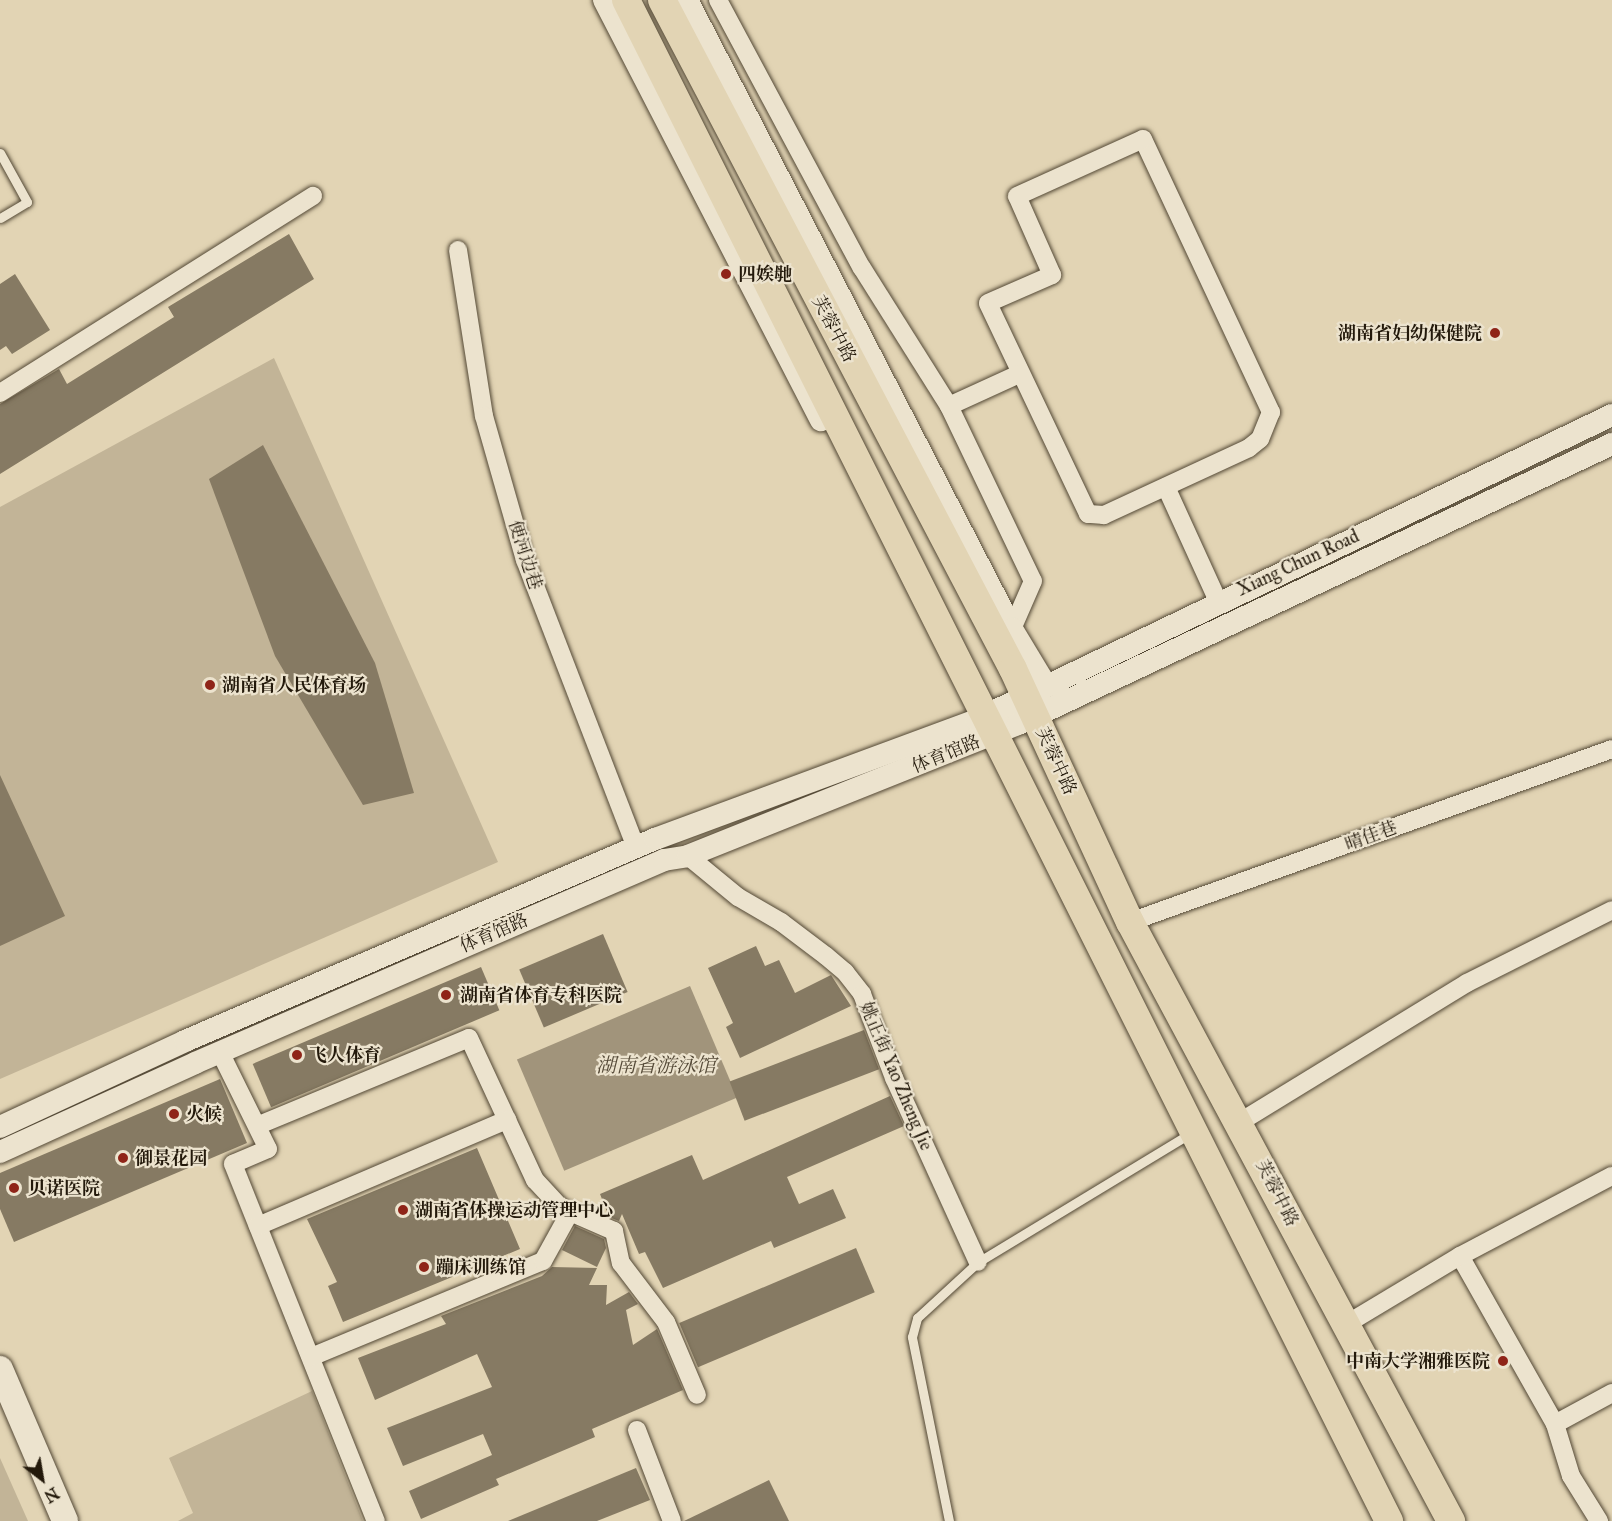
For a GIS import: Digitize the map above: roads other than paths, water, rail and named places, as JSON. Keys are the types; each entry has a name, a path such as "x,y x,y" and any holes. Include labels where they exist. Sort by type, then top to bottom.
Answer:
{"main road":[{"name":"芙蓉中路","path":"626,0 1191,1133 1389,1521"},
{"name":"芙蓉中路","path":"662,0 1013,669 1036,699 1130,922 1240,1122 1345,1325 1451,1521"},
{"path":"1012,629 1013,669"},
{"path":"0,1369 65,1521"},
{"path":"0,1413 46,1521"}],"street":[{"name":"芙蓉中路","path":"604,0 986,723"},
{"path":"687,0 1012,629 1036,699"},
{"path":"718,0 862,268 949,406 1033,581 1012,629"},
{"path":"1143,139 1270,412 1260,439 1249,448 1166,487 1104,515 1088,514 1019,374 988,303 1052,275 1017,196 1143,139"},
{"path":"0,393 313,196"},
{"name":"便河边巷","path":"458,250 484,417 525,560 636,847"},
{"path":"949,406 1019,374"},
{"name":"Xiang Chun Road","path":"1036,699 1218,601 1612,416"},
{"name":"Xiang Chun Road","path":"986,723 1612,444"},
{"path":"1166,487 1218,601"},
{"name":"体育馆路","path":"0,1127 185,1041 636,847 986,723"},
{"name":"体育馆路","path":"0,1152 220,1052 664,860 688,856 986,723"},
{"name":"晴佳巷","path":"1130,922 1612,749"},
{"name":"姚正街 Yao Zheng Jie","path":"688,856 738,897 781,922 826,956 845,972 862,994 894,1078 978,1262"},
{"path":"1240,1122 1467,983 1612,910"},
{"path":"259,1125 469,1038 535,1180 561,1208 614,1231 621,1263 666,1322 697,1395"},
{"path":"220,1052 259,1125 268,1149 233,1164 376,1521"},
{"path":"258,1226 507,1120"},
{"path":"1345,1325 1460,1256 1612,1176"},
{"path":"311,1357 543,1261 570,1212"},
{"path":"1460,1256 1556,1424 1571,1476 1592,1520"},
{"path":"1556,1424 1612,1394"},
{"path":"637,1430 672,1521"}],"lane":[{"path":"0,153 27,202 0,218"},
{"path":"949,1521 912,1337 917,1318 978,1262 1191,1133"}],"water":[{"name":"湖南省游泳馆","path":"690,986 737,1097 564,1171 517,1059"}],"place":[{"name":"四娭毑","path":"726,274"},
{"name":"湖南省妇幼保健院","path":"1495,333"},
{"name":"湖南省人民体育场","path":"210,685"},
{"name":"湖南省体育专科医院","path":"446,995"},
{"name":"飞人体育","path":"297,1055"},
{"name":"火候","path":"174,1114"},
{"name":"御景花园","path":"123,1158"},
{"name":"贝诺医院","path":"14,1188"},
{"name":"湖南省体操运动管理中心","path":"403,1210"},
{"name":"蹦床训练馆","path":"424,1267"},
{"name":"中南大学湘雅医院","path":"1503,1361"}]}
